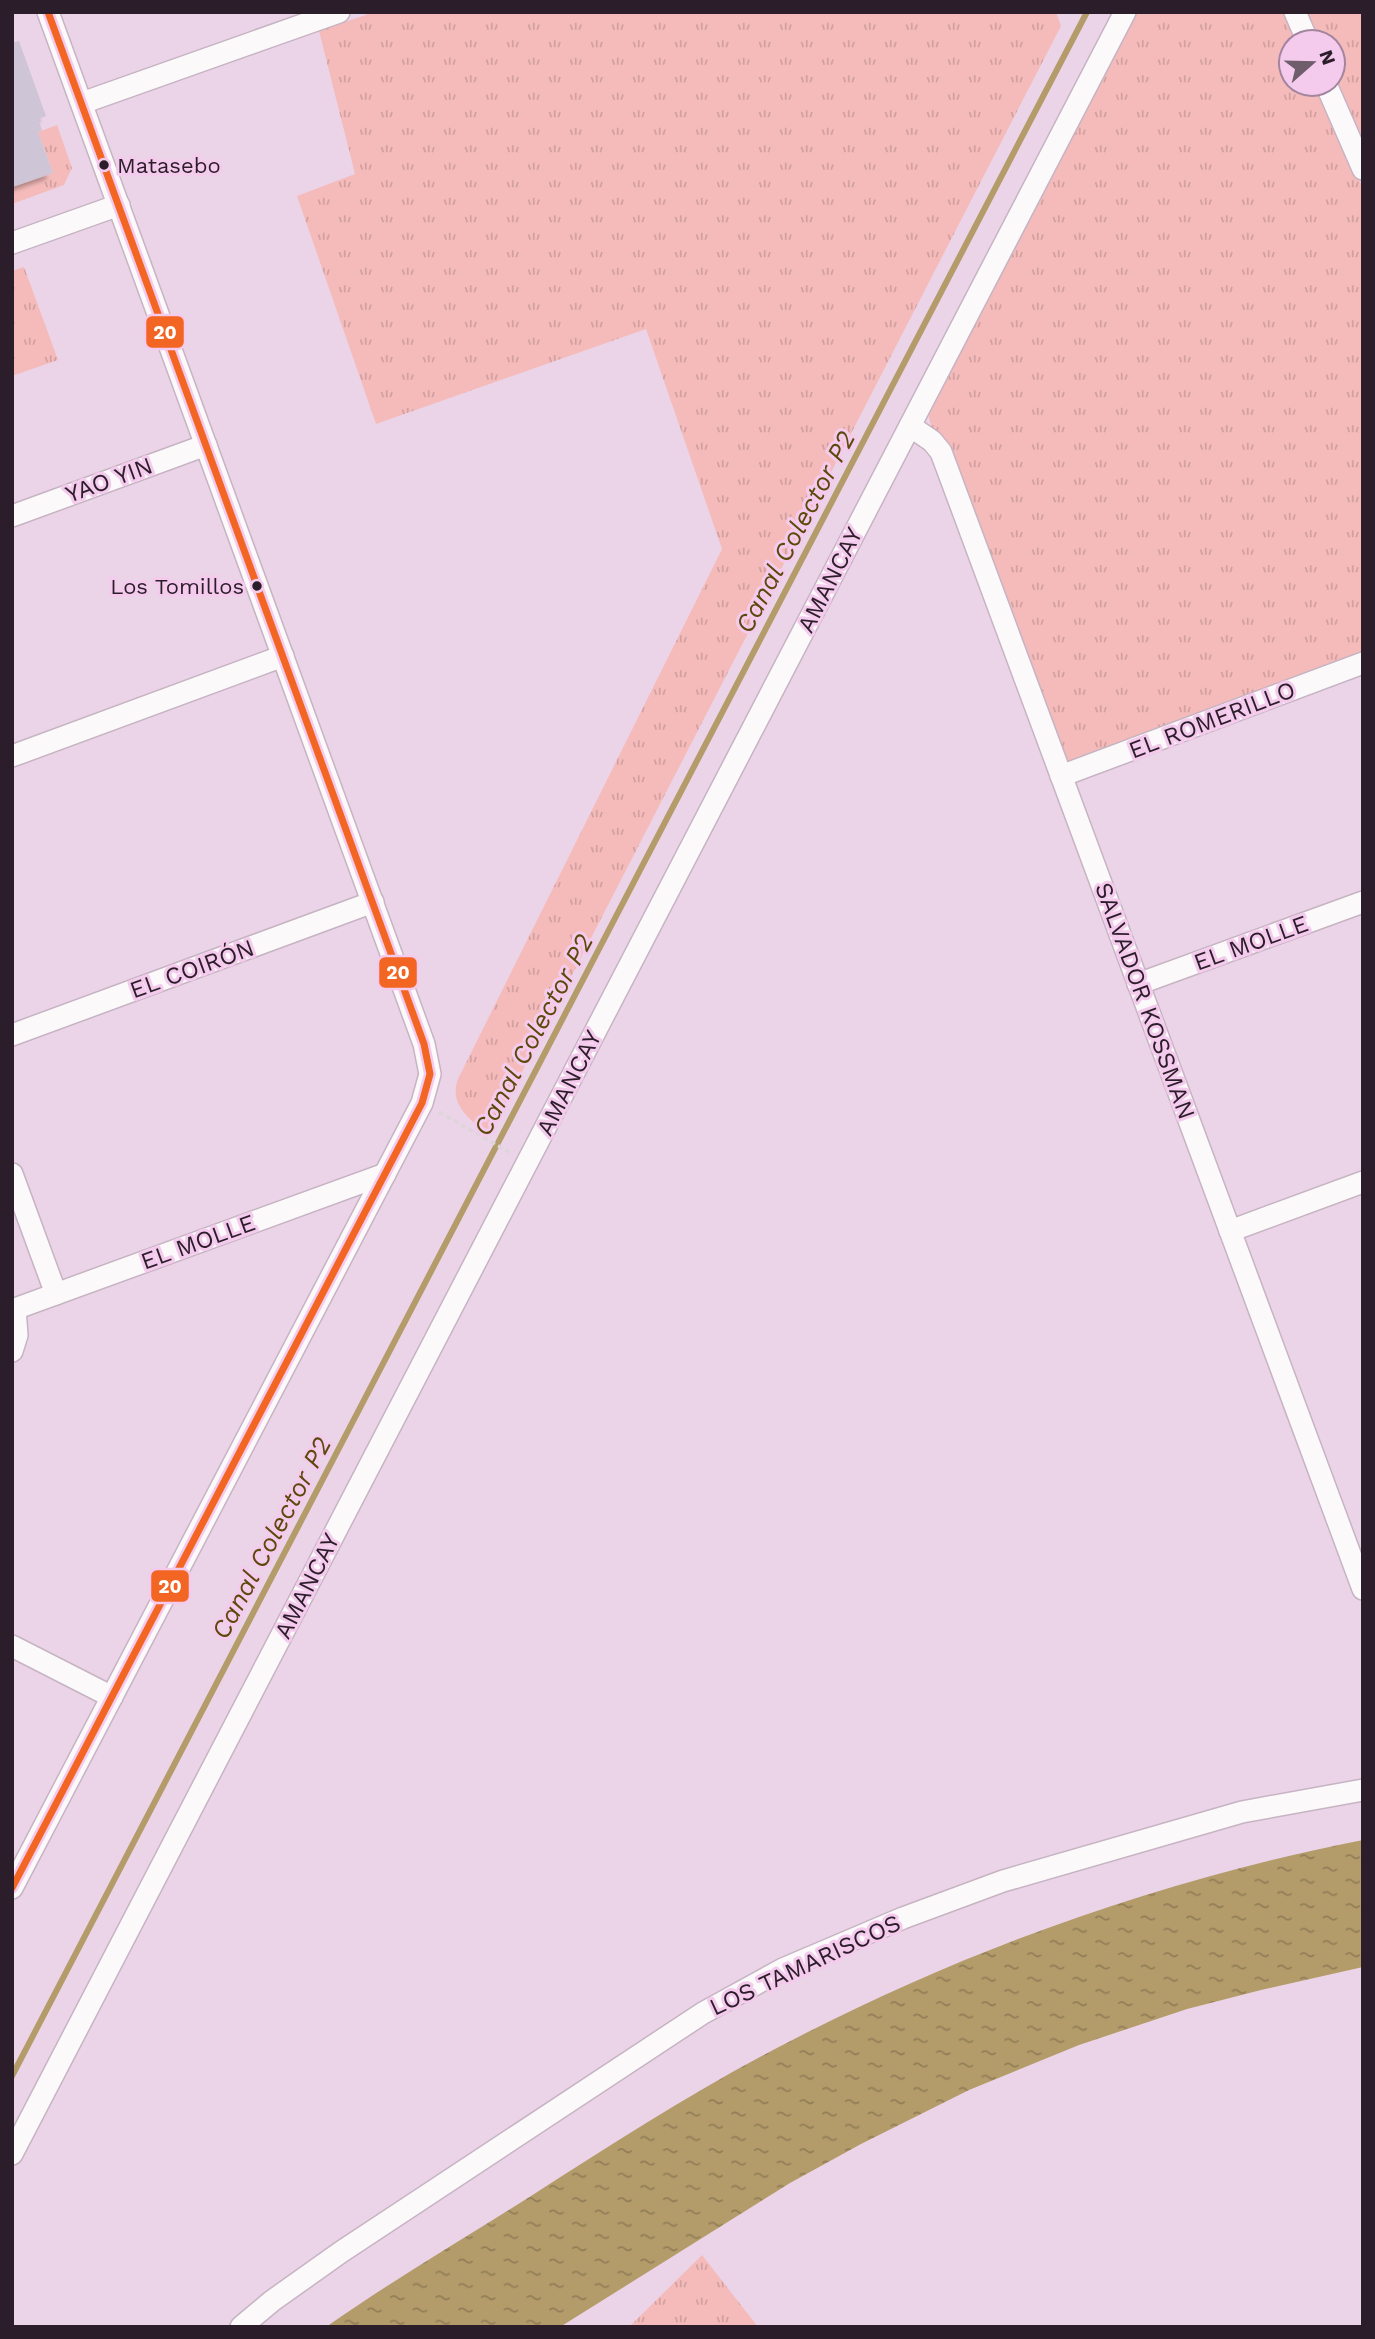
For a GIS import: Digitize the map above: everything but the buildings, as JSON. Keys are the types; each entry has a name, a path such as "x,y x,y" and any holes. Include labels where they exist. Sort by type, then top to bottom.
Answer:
{"street":[{"path":"12,1888 422,1103 430,1074 424,1044 373,902 48,12"},
{"path":"82,103 339,12"},
{"name":"AMANCAY","path":"12,2154 1125,12"},
{"path":"1332,98 1363,169"},
{"path":"12,243 119,205"},
{"name":"SALVADOR KOSSMAN","path":"910,426 932,441 941,452 1363,1589"},
{"name":"YAO YIN","path":"12,516 206,445"},
{"path":"12,756 283,656"},
{"name":"EL ROMERILLO","path":"1061,776 1363,663"},
{"name":"EL COIRÓN","path":"12,1035 373,902"},
{"name":"EL MOLLE","path":"1138,984 1363,902"},
{"path":"12,1174 56,1294"},
{"name":"EL MOLLE","path":"14,1310 385,1174"},
{"path":"1230,1231 1363,1182"},
{"path":"12,1350 17,1335 14,1310"},
{"path":"12,1646 112,1697"},
{"name":"LOS TAMARISCOS","path":"241,2327 272,2301 341,2252 703,2012 783,1969 903,1918 1013,1877 1242,1812 1363,1790"}],"path":[{"path":"422,1103 518,1157"}],"green space":[{"path":"374,12 1056,12 1061,26 489,1136 459,1105 456,1097 458,1079 722,549 646,329 376,424 297,196 355,174 319,31"},
{"path":"1135,12 1287,12 1294,28 1277,28 1277,98 1324,98 1363,189 1363,653 1066,765 928,413"},
{"path":"1305,12 1363,12 1363,144 1343,98 1347,98 1347,28 1312,28"},
{"path":"57,125 72,168 64,185 12,204 12,187 53,173 38,132"},
{"path":"24,267 58,360 12,376 12,271"},
{"path":"702,2255 758,2327 629,2327"}],"water":[{"path":"1363,1840 1363,1967 1187,2009 1079,2045 969,2090 790,2183 560,2327 326,2327 402,2276 682,2101 845,2014 988,1951 1135,1898 1286,1856"}],"waterway":[{"name":"Canal Colector P2","path":"12,2076 1087,12"}],"transit line":[{"name":"20","path":"12,1888 422,1103 430,1074 424,1044 48,12"}],"place":[{"name":"Matasebo","path":"104,165"},
{"name":"Los Tomillos","path":"257,586"}]}
